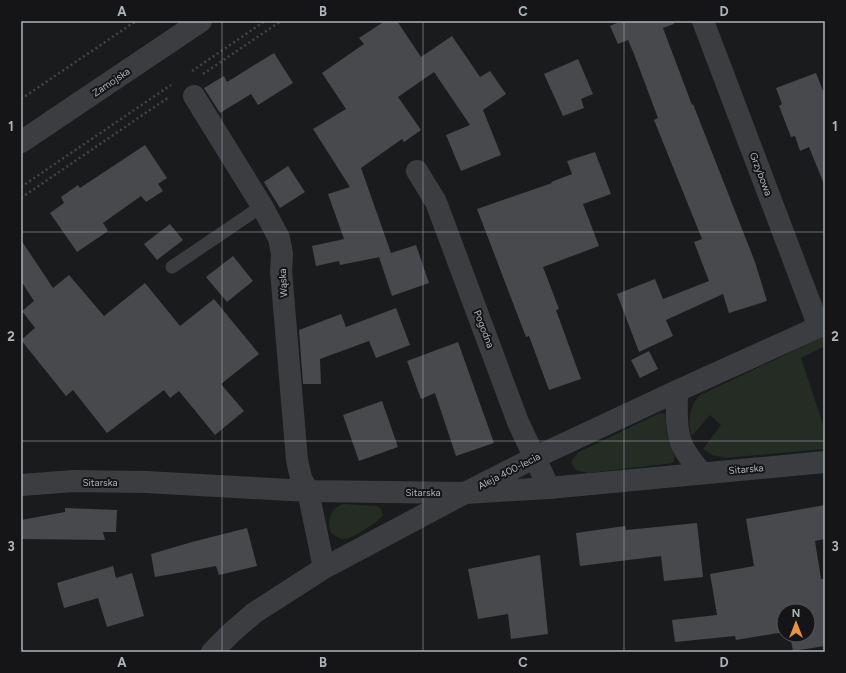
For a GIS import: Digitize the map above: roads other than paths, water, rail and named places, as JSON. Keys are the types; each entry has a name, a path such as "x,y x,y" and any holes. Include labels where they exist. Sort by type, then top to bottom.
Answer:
{"street":[{"name":"Zamojska","path":"21,142 201,21"},
{"name":"Grzybowa","path":"703,21 822,325"},
{"name":"Wąska","path":"189,89 262,206 279,238 282,254 281,271 297,460 301,478 308,491 324,568"},
{"name":"Pogodna","path":"417,171 436,202 518,422 549,488"},
{"name":"Aleja 400-lecia","path":"212,652 254,613 324,568 534,458 822,325"},
{"path":"677,391 678,426 681,441 687,454 702,473"},
{"name":"Sitarska","path":"21,485 74,481 146,482 308,491 465,493 549,488 825,462"}],"lane":[{"path":"172,267 262,206"}]}
